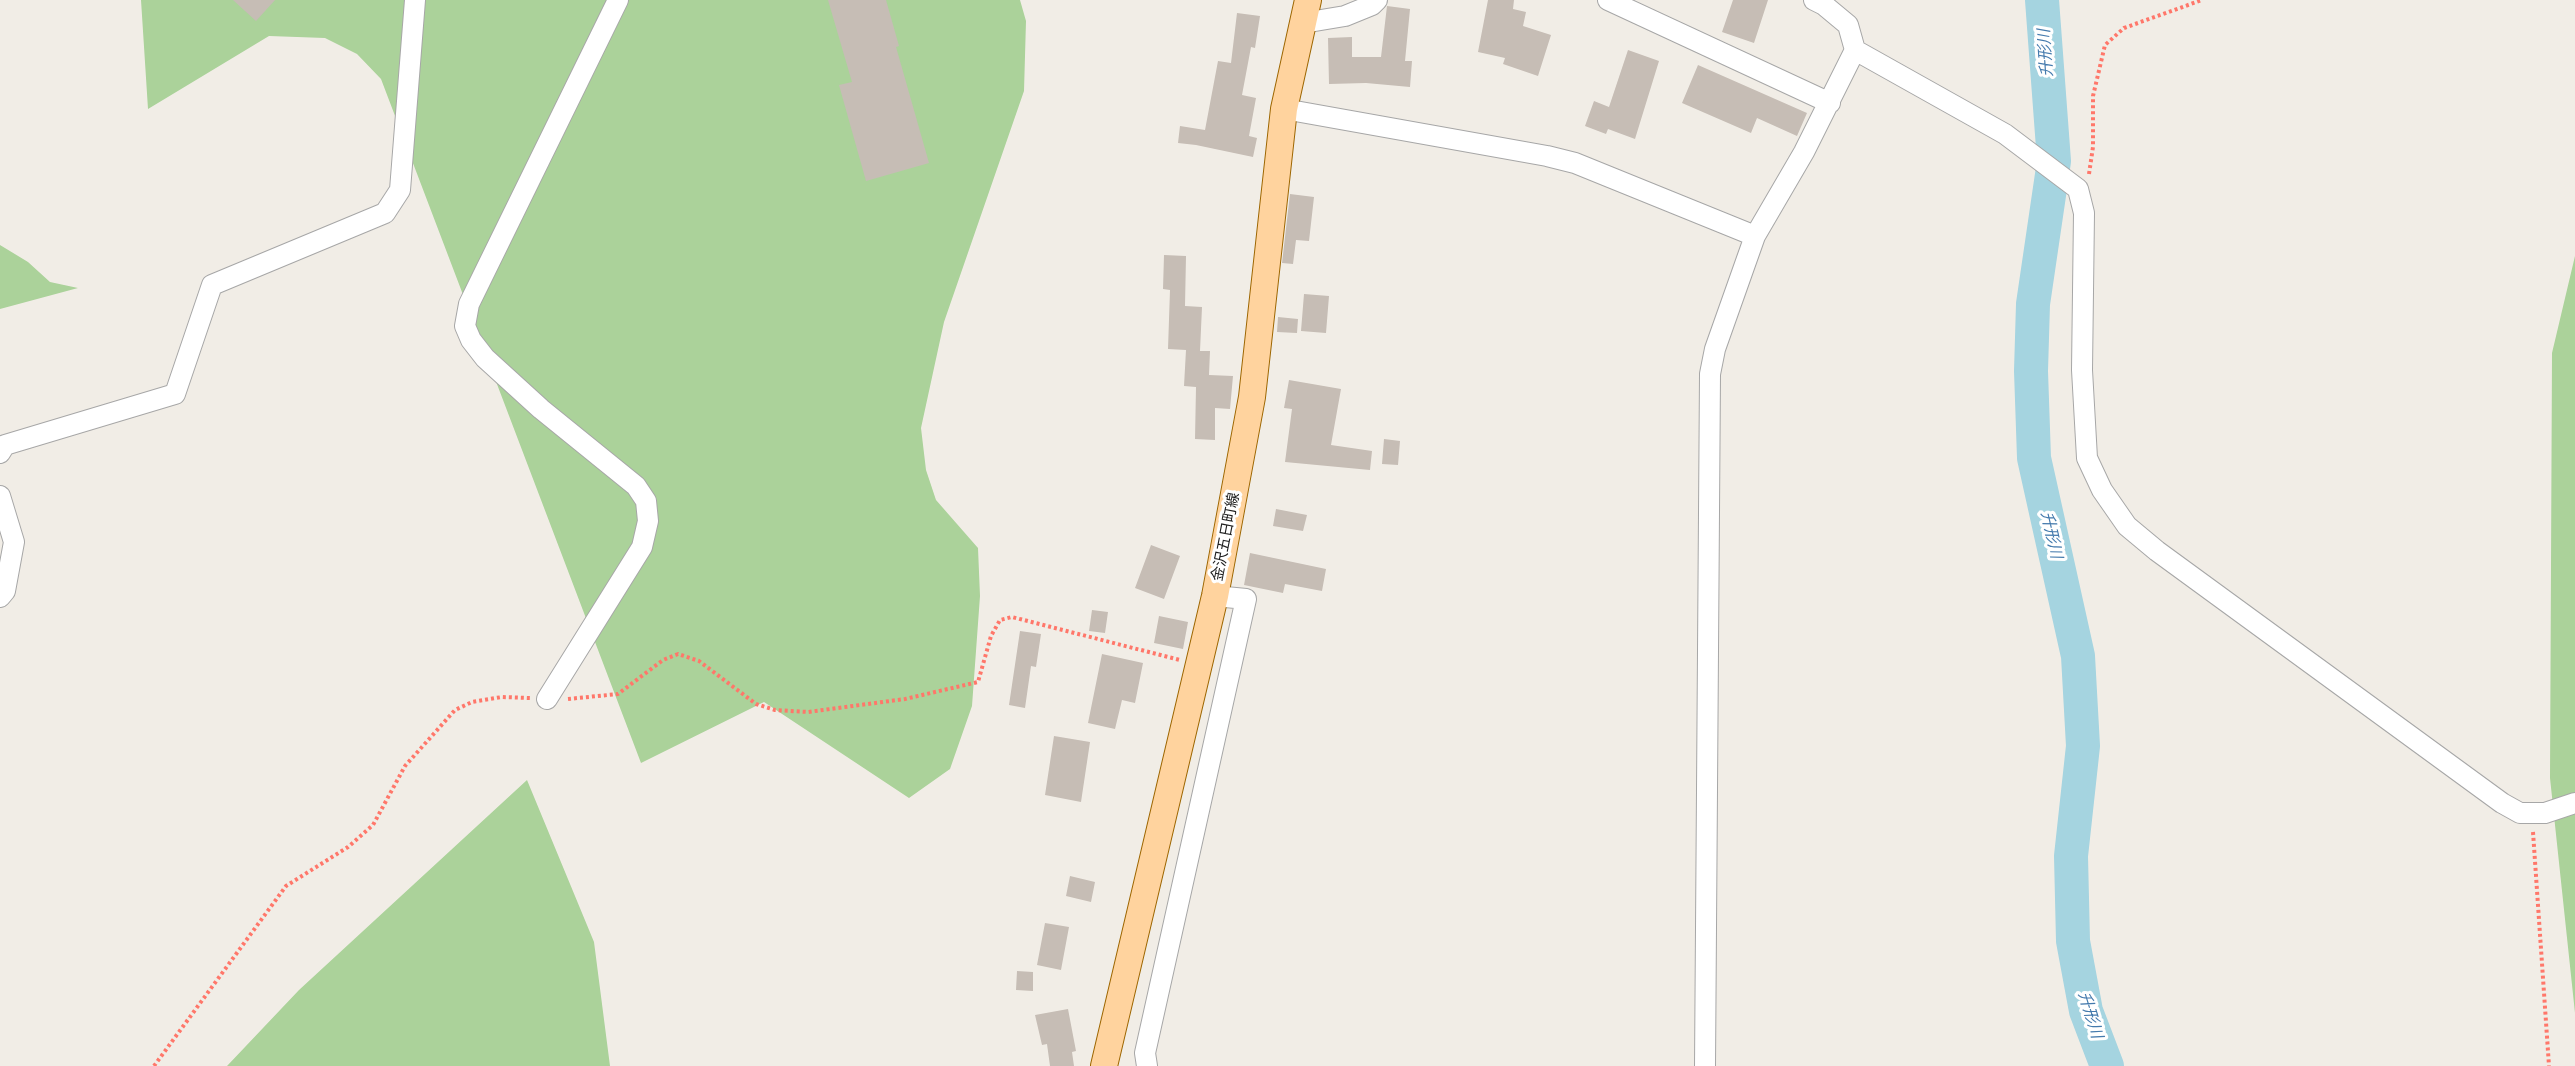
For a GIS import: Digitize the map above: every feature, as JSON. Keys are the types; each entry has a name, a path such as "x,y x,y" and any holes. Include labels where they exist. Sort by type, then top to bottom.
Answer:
{"main road":[{"name":"金沢五日町線","path":"1104,1066 1215,596 1252,397 1284,109 1305,12"}],"street":[{"path":"0,453 5,445 175,394 212,285 385,213 400,190 415,0"},
{"path":"547,699 642,547 648,520 646,501 636,486 541,409 485,358 471,340 465,326 469,304 618,0"},
{"path":"1305,12 1344,16 1372,5 1377,0"},
{"path":"1608,0 1830,103"},
{"path":"1705,1066 1710,374 1715,349 1755,236 1830,103 1855,50 1848,25 1824,5 1814,0"},
{"path":"1855,50 2005,134 2083,184 2082,370 2087,458 2102,490 2127,526 2157,551 2502,803 2520,813 2545,813 2575,803"},
{"path":"1284,109 1575,163 1755,236"},
{"path":"0,496 14,542 5,591 0,597"},
{"path":"1147,1066 1146,1053 1246,600 1215,596"}],"path":[{"path":"2083,184 2092,147 2093,96 2105,45 2124,28 2202,0"},
{"path":"154,1066 286,886 348,848 373,825 405,766 454,710 472,702 502,697 595,698 618,694 663,660 678,654 699,661 756,704 775,710 808,712 905,699 978,682 991,636 1000,620 1012,617 1198,665"},
{"path":"2533,813 2549,1066"}],"green space":[{"path":"141,0 1020,0 1026,21 1024,91 944,322 921,428 926,470 936,500 978,548 980,596 972,706 950,769 909,798 764,702 641,763 381,79 357,54 325,38 269,36 148,109"},
{"path":"0,245 28,262 50,282 78,288 0,309"},
{"path":"2575,256 2575,1013 2550,778 2552,353"},
{"path":"527,780 594,942 610,1066 227,1066 299,990"}],"building":[{"path":"233,0 275,0 256,21"},
{"path":"828,0 886,0 899,46 896,47 929,163 866,181 839,85 852,82"},
{"path":"1488,0 1514,0 1513,9 1526,12 1523,26 1551,35 1538,76 1503,64 1505,58 1478,52"},
{"path":"1733,0 1768,0 1754,43 1722,32"},
{"path":"1387,6 1410,9 1405,61 1412,61 1410,87 1366,83 1329,84 1328,38 1352,37 1352,57 1381,57"},
{"path":"1237,13 1260,16 1255,48 1251,47 1242,95 1256,98 1249,136 1257,138 1253,157 1178,143 1180,126 1205,130 1218,61 1231,63"},
{"path":"1628,50 1659,61 1635,139 1608,129 1606,134 1585,126 1594,101 1609,107"},
{"path":"1698,65 1807,113 1797,136 1757,118 1751,133 1682,103"},
{"path":"1290,194 1314,197 1309,241 1296,240 1293,264 1282,263"},
{"path":"1164,255 1186,256 1185,306 1202,307 1200,351 1210,351 1209,375 1233,376 1230,409 1215,408 1215,440 1195,439 1196,387 1184,386 1186,350 1168,349 1170,290 1163,289"},
{"path":"1304,294 1329,296 1326,333 1301,331"},
{"path":"1278,317 1298,319 1297,333 1277,332"},
{"path":"1289,380 1341,389 1331,445 1372,451 1370,470 1285,462 1292,409 1284,408"},
{"path":"1384,439 1400,441 1398,465 1382,464"},
{"path":"1276,509 1307,515 1303,531 1273,526"},
{"path":"1151,545 1180,556 1164,599 1135,588"},
{"path":"1250,553 1326,569 1322,591 1285,584 1283,593 1244,585"},
{"path":"1092,610 1108,612 1105,633 1089,631"},
{"path":"1159,616 1188,622 1183,649 1154,643"},
{"path":"1020,631 1041,634 1036,667 1031,666 1025,708 1009,705"},
{"path":"1102,654 1143,663 1135,703 1122,700 1115,729 1088,723"},
{"path":"1054,736 1090,742 1081,802 1045,795"},
{"path":"1070,876 1095,882 1091,902 1066,896"},
{"path":"1045,923 1069,927 1061,970 1037,965"},
{"path":"1017,971 1033,972 1033,991 1016,990"},
{"path":"1068,1009 1076,1051 1072,1052 1074,1066 1050,1066 1047,1044 1042,1045 1035,1015"}],"waterway":[{"name":"升形川","path":"2042,0 2054,161 2033,304 2031,371 2034,458 2078,656 2083,746 2071,856 2073,941 2086,1011 2107,1066"}]}
